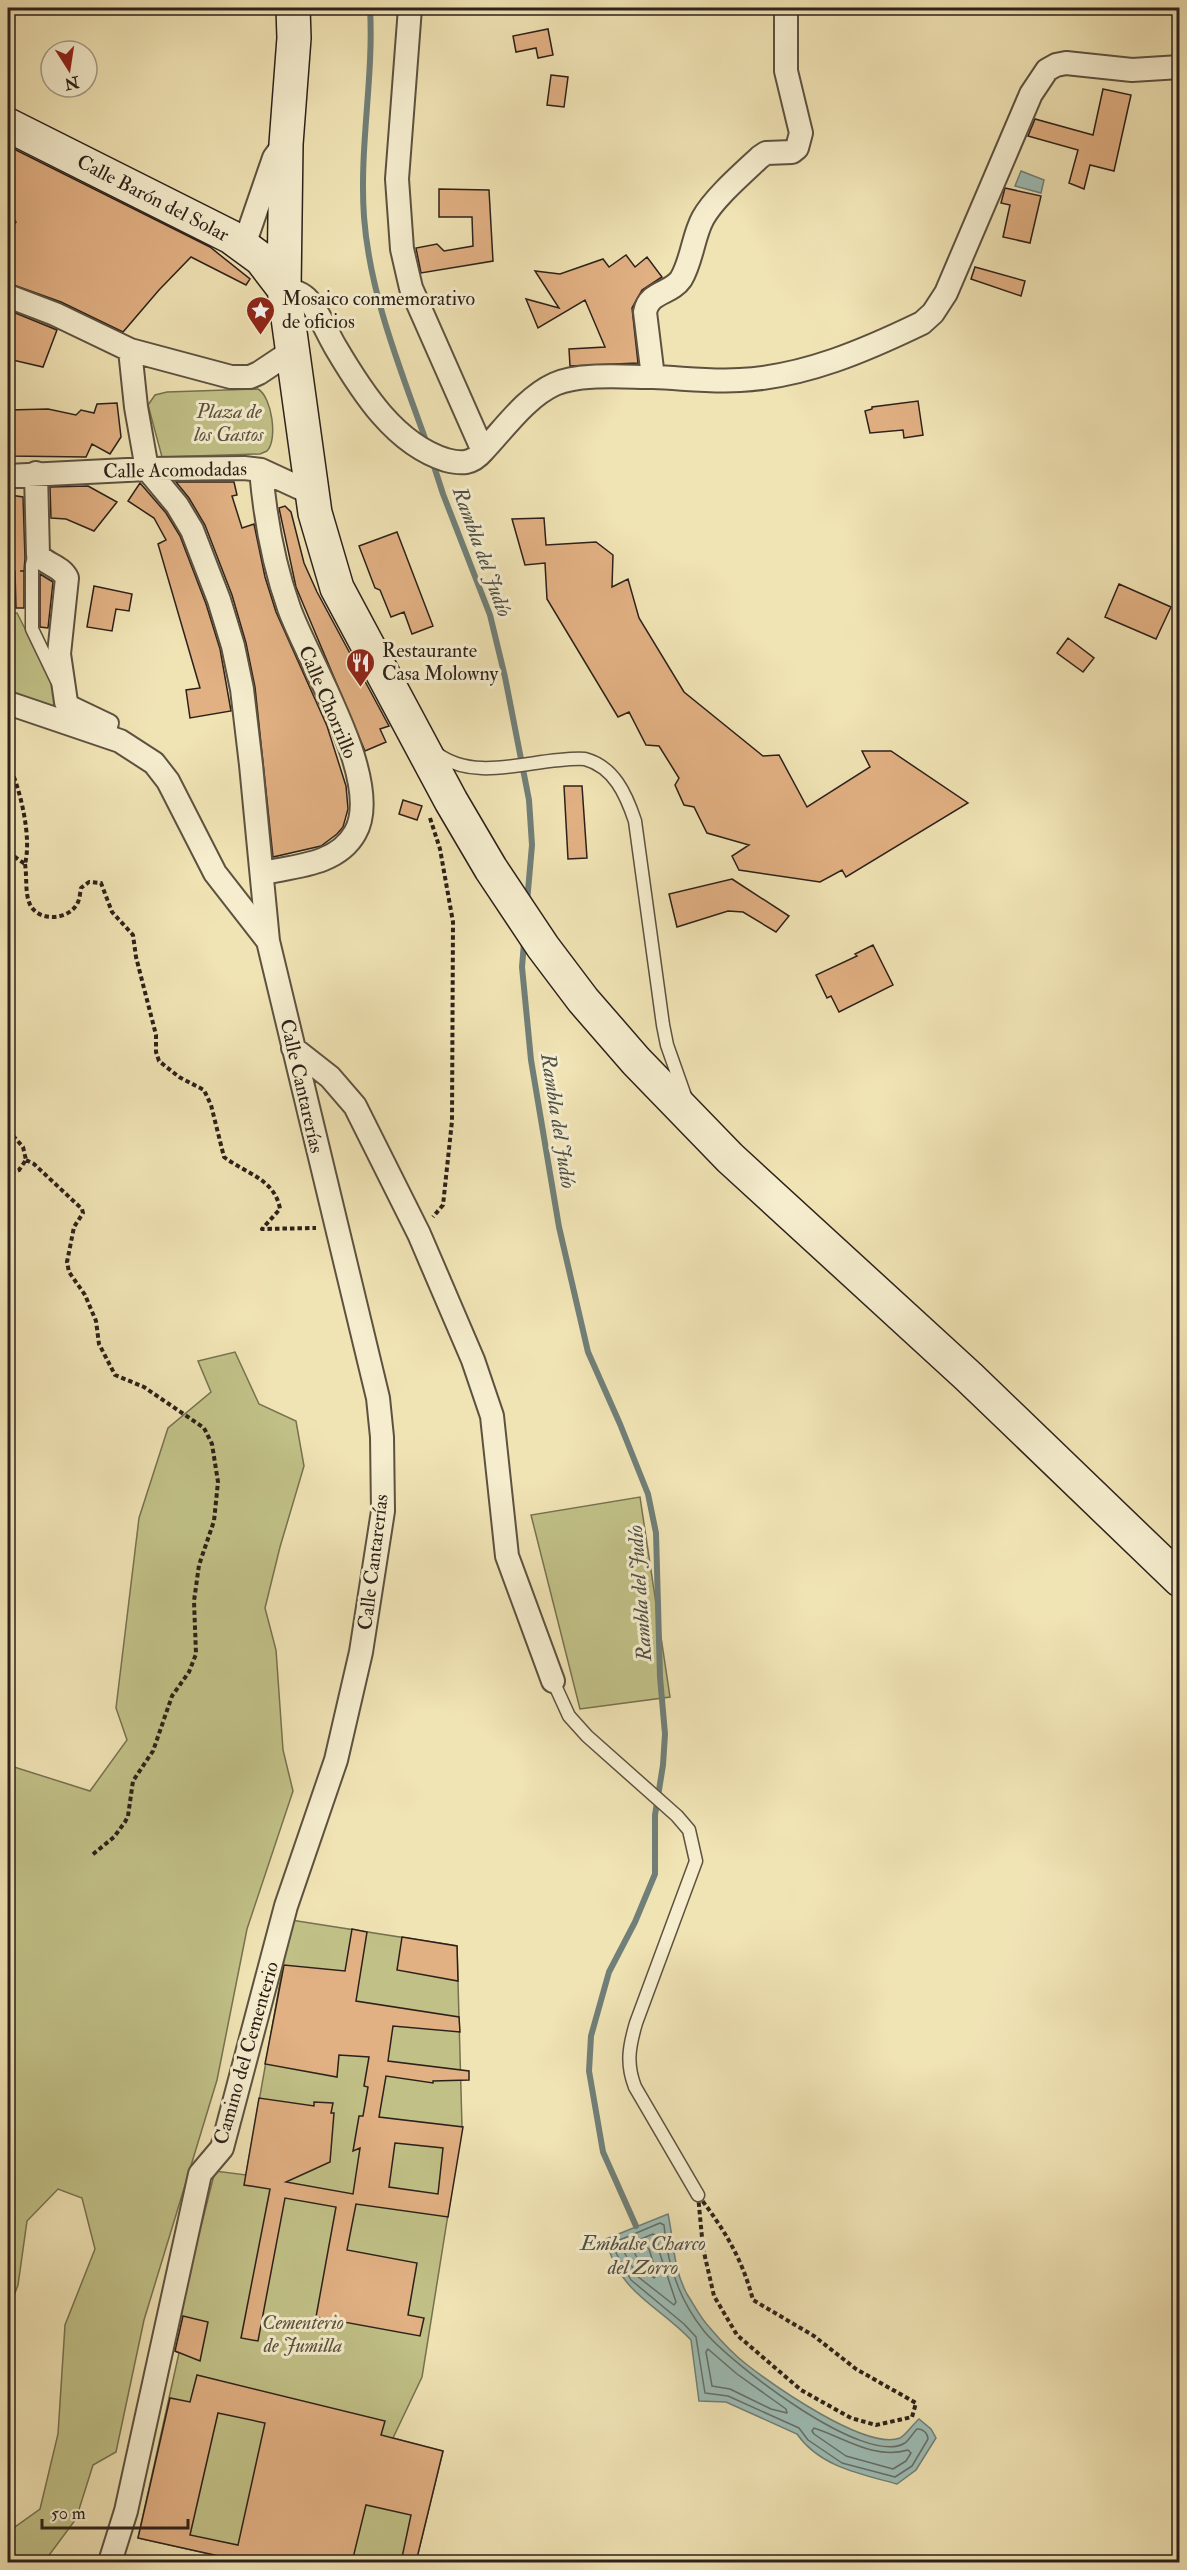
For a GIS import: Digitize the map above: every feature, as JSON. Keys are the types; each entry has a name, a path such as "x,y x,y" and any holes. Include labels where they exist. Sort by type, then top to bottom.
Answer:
{"main road":[{"path":"293,8 294,38 286,144 284,289 310,489 323,547 337,588 415,734 440,806 491,869 543,947 583,1000 636,1061 730,1158 969,1377 1179,1580"},
{"name":"Calle Barón del Solar","path":"8,125 244,244 261,259 284,289"}],"street":[{"path":"410,8 397,179 402,249 411,288 483,451"},
{"path":"653,377 645,312 649,301 681,278 702,219 712,205 760,157 766,153 792,152 800,142 801,133 785,60 786,8"},
{"path":"284,289 303,295 310,302 337,350 378,410 400,434 439,457 459,463 473,460 529,401 554,384 565,380 653,377 740,380 793,373 844,356 922,322 933,313 946,294 1031,94 1047,70 1066,63 1132,70 1179,67"},
{"path":"244,244 274,158 286,144"},
{"path":"8,296 55,314 130,350 176,364 241,378 259,373 292,351"},
{"path":"130,350 137,418 147,469"},
{"name":"Calle Acomodadas","path":"8,476 147,469 261,470 300,489 310,489"},
{"name":"Calle Cantarerías","path":"147,469 187,520 226,624 242,689 263,873 268,941 378,1398 383,1464 383,1511 361,1652 346,1718"},
{"name":"Calle Chorrillo","path":"261,470 264,514 282,588 297,628 343,726 356,770 363,814 361,823 350,842 335,855 324,860 263,873"},
{"path":"36,473 38,555 44,561 61,569 67,578 59,654 66,702 110,723 106,736"},
{"path":"8,703 106,736 141,753 154,764 168,781 215,873 268,941"},
{"path":"293,1048 330,1077 355,1106 419,1234 473,1360 492,1416 507,1556 553,1681"},
{"name":"Camino del Cementerio","path":"110,2562 126,2511 200,2174 222,2148 286,1906 323,1800 346,1718"}],"lane":[{"path":"37,548 32,565 32,628 66,702"},
{"path":"415,734 445,760 468,766 495,767 579,759 597,763 611,775 629,803 639,841 667,1045 683,1092 700,1128"},
{"path":"553,1681 569,1716 587,1736 677,1816 689,1830 696,1861 636,2024 629,2048 629,2070 635,2086 698,2195"}],"path":[{"path":"8,763 18,793 25,826 25,864 29,901 38,914 59,917 70,912 78,903 81,888 89,882 102,883 112,912 133,935 136,957 156,1035 156,1052 159,1061 179,1077 204,1090 211,1105 224,1157 275,1191 280,1209 262,1229 337,1228"},
{"path":"419,1234 443,1205 452,1121 453,922 440,849 431,826 440,806"},
{"path":"8,852 25,864"},
{"path":"8,1130 23,1147 26,1160 40,1168 82,1209 83,1214 74,1227 67,1262 69,1272 85,1296 96,1321 96,1338 113,1372 166,1400 204,1428 212,1444 218,1482 214,1521 199,1565 194,1601 196,1654 189,1672 172,1696 153,1751 133,1781 125,1822 114,1837 92,1855"},
{"path":"8,1174 19,1170 26,1160"},
{"path":"698,2195 729,2239 747,2279 753,2300 814,2336 856,2369 916,2403 912,2417 876,2425 851,2418 801,2390 737,2334 714,2296 703,2248 698,2195"}],"green space":[{"name":"Plaza de los Gastos","path":"258,389 267,401 272,419 272,438 267,451 260,454 162,457 148,405 155,395 167,392"},
{"path":"17,613 56,689 58,708 8,696 8,614"},
{"path":"235,1352 259,1404 296,1421 304,1466 265,1608 276,1650 283,1750 293,1791 247,1929 217,2080 144,2320 116,2452 93,2465 76,2519 44,2562 8,2562 8,2532 40,2509 58,2434 65,2325 95,2249 82,2198 58,2189 27,2221 18,2285 8,2311 8,1800 10,1805 11,1766 90,1791 127,1740 116,1708 139,1518 168,1428 211,1392 198,1361"},
{"path":"640,1497 670,1697 580,1709 531,1515"},
{"name":"Cementerio de Jumilla","path":"291,1920 457,1946 462,2127 422,2377 393,2438 443,2451 416,2562 245,2562 138,2538 179,2353 170,2349 215,2171 246,2175"}],"water":[{"path":"1021,171 1044,180 1041,193 1015,186"},
{"name":"Embalse Charco del Zorro","path":"668,2214 676,2265 682,2284 704,2320 727,2347 746,2364 798,2400 820,2414 865,2435 885,2439 900,2438 919,2419 931,2429 936,2438 916,2470 897,2484 842,2468 817,2454 797,2434 726,2402 699,2401 691,2340 629,2285 612,2257 606,2239"}],"building":[{"path":"548,29 553,55 538,58 536,48 516,52 513,36"},
{"path":"551,75 568,77 564,107 547,105"},
{"path":"1103,89 1131,95 1114,171 1090,165 1084,189 1069,183 1078,150 1028,136 1035,119 1093,135"},
{"path":"8,146 210,247 250,279 246,285 191,257 123,332 61,302 8,283 8,233 16,222 8,213"},
{"path":"1005,188 1041,196 1030,243 1003,237 1010,205 1001,203"},
{"path":"439,189 489,190 493,261 421,273 416,248 437,244 444,251 473,246 472,217 439,217"},
{"path":"626,255 635,267 647,257 662,277 642,290 632,308 638,363 570,366 569,349 605,347 585,300 538,328 526,299 559,308 535,271 560,274 603,259 609,267"},
{"path":"975,267 1025,281 1021,296 971,279"},
{"path":"8,310 57,330 43,367 8,359"},
{"path":"918,401 923,435 904,438 903,430 870,433 865,411 872,407"},
{"path":"117,403 121,437 110,454 92,444 86,457 8,456 8,410 48,409 76,415 81,410 94,413 97,404"},
{"path":"176,482 234,482 237,495 232,496 242,528 254,524 265,577 276,612 327,726 346,786 348,809 343,827 321,846 273,857 255,687 246,643 232,595 205,525 189,498"},
{"path":"140,483 166,513 180,536 206,604 220,649 231,711 190,718 186,690 200,688 158,544 166,540 154,518 128,501"},
{"path":"88,486 117,502 94,531 66,519 51,518 50,487"},
{"path":"10,495 23,497 24,608 16,608 15,571 8,571"},
{"path":"285,506 291,512 304,563 317,592 389,726 380,729 386,742 365,751 296,587 279,508"},
{"path":"544,518 546,545 596,542 613,555 612,587 628,579 639,618 684,692 763,756 779,755 807,807 870,767 862,751 891,751 968,803 846,877 842,870 820,882 739,870 732,856 749,845 707,833 694,807 684,805 675,785 679,778 659,746 646,745 629,712 618,717 547,599 545,563 525,565 512,519"},
{"path":"397,532 433,626 412,634 404,612 391,617 380,590 375,588 359,546"},
{"path":"40,574 53,582 48,628 40,627"},
{"path":"1119,584 1171,607 1156,639 1105,617"},
{"path":"94,586 132,594 129,611 116,609 112,631 87,627"},
{"path":"1068,638 1094,658 1083,672 1057,653"},
{"path":"564,786 582,786 587,858 568,859"},
{"path":"403,800 422,806 417,820 399,814"},
{"path":"732,879 789,916 776,932 743,912 728,911 677,927 669,894"},
{"path":"873,945 893,985 839,1012 831,996 827,998 816,975 857,956 855,954"},
{"path":"352,1929 367,1932 356,2001 459,2017 460,2032 393,2026 388,2061 469,2071 469,2080 433,2081 433,2083 386,2076 379,2117 463,2127 448,2217 356,2204 347,2250 417,2263 408,2315 424,2318 420,2336 316,2317 336,2207 285,2198 258,2341 241,2338 270,2189 244,2185 259,2098 314,2106 314,2102 333,2103 330,2162 286,2182 353,2194 360,2148 353,2151 359,2116 363,2116 368,2087 364,2086 369,2057 339,2055 337,2077 265,2064 284,1965 345,1971","holes":["395,2143 443,2148 438,2194 389,2187"]},
{"path":"402,1937 457,1946 458,1981 397,1970"},
{"path":"183,2316 208,2322 200,2361 175,2351"},
{"path":"197,2375 385,2421 381,2435 443,2451 416,2562 401,2562 411,2515 366,2505 352,2562 246,2562 138,2538 170,2398 190,2402","holes":["218,2413 265,2423 238,2545 190,2535"]}],"waterway":[{"name":"Rambla del Judío","path":"370,8 370,60 363,165 367,246 388,332 427,444"},
{"name":"Rambla del Judío","path":"432,460 490,615 505,677 529,800 532,845 527,902"},
{"name":"Rambla del Judío","path":"524,943 522,967 531,1060 559,1227 588,1352 648,1494 656,1533 660,1677 665,1734 663,1765 655,1815 655,1874 635,1922 609,1972 591,2036 589,2071 603,2152 636,2226"}],"place":[{"name":"Mosaico conmemorativo de oficios","path":"261,336"},
{"name":"Restaurante Casa Molowny","path":"361,688"}]}
